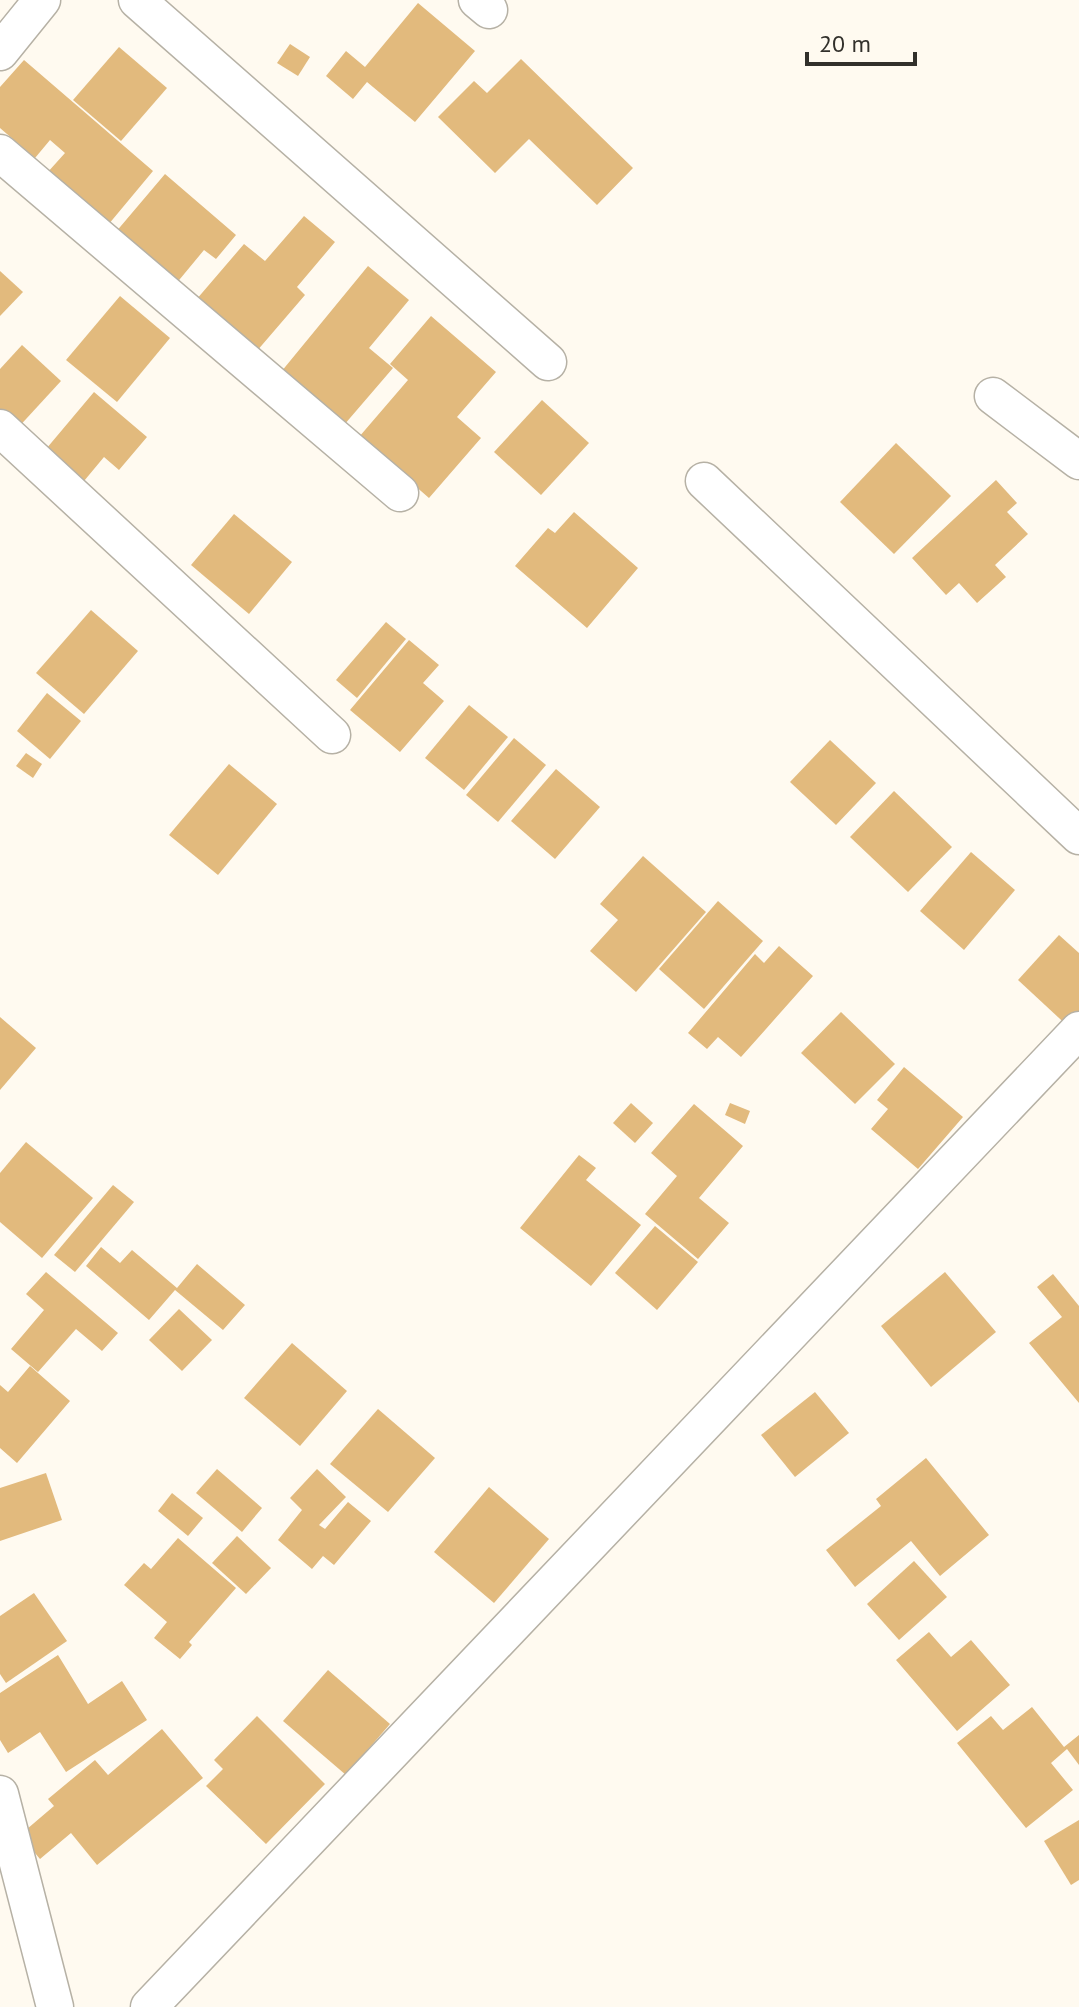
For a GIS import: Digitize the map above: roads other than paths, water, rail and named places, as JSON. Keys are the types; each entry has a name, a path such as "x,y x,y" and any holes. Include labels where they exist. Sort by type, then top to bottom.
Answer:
{"street":[{"path":"0,52 42,0"},
{"path":"137,0 548,362"},
{"path":"0,153 400,493"},
{"path":"993,396 1079,461"},
{"path":"0,428 332,735"},
{"path":"704,481 1079,836"},
{"path":"149,2007 1079,1030"},
{"path":"0,1794 55,2007"}]}
